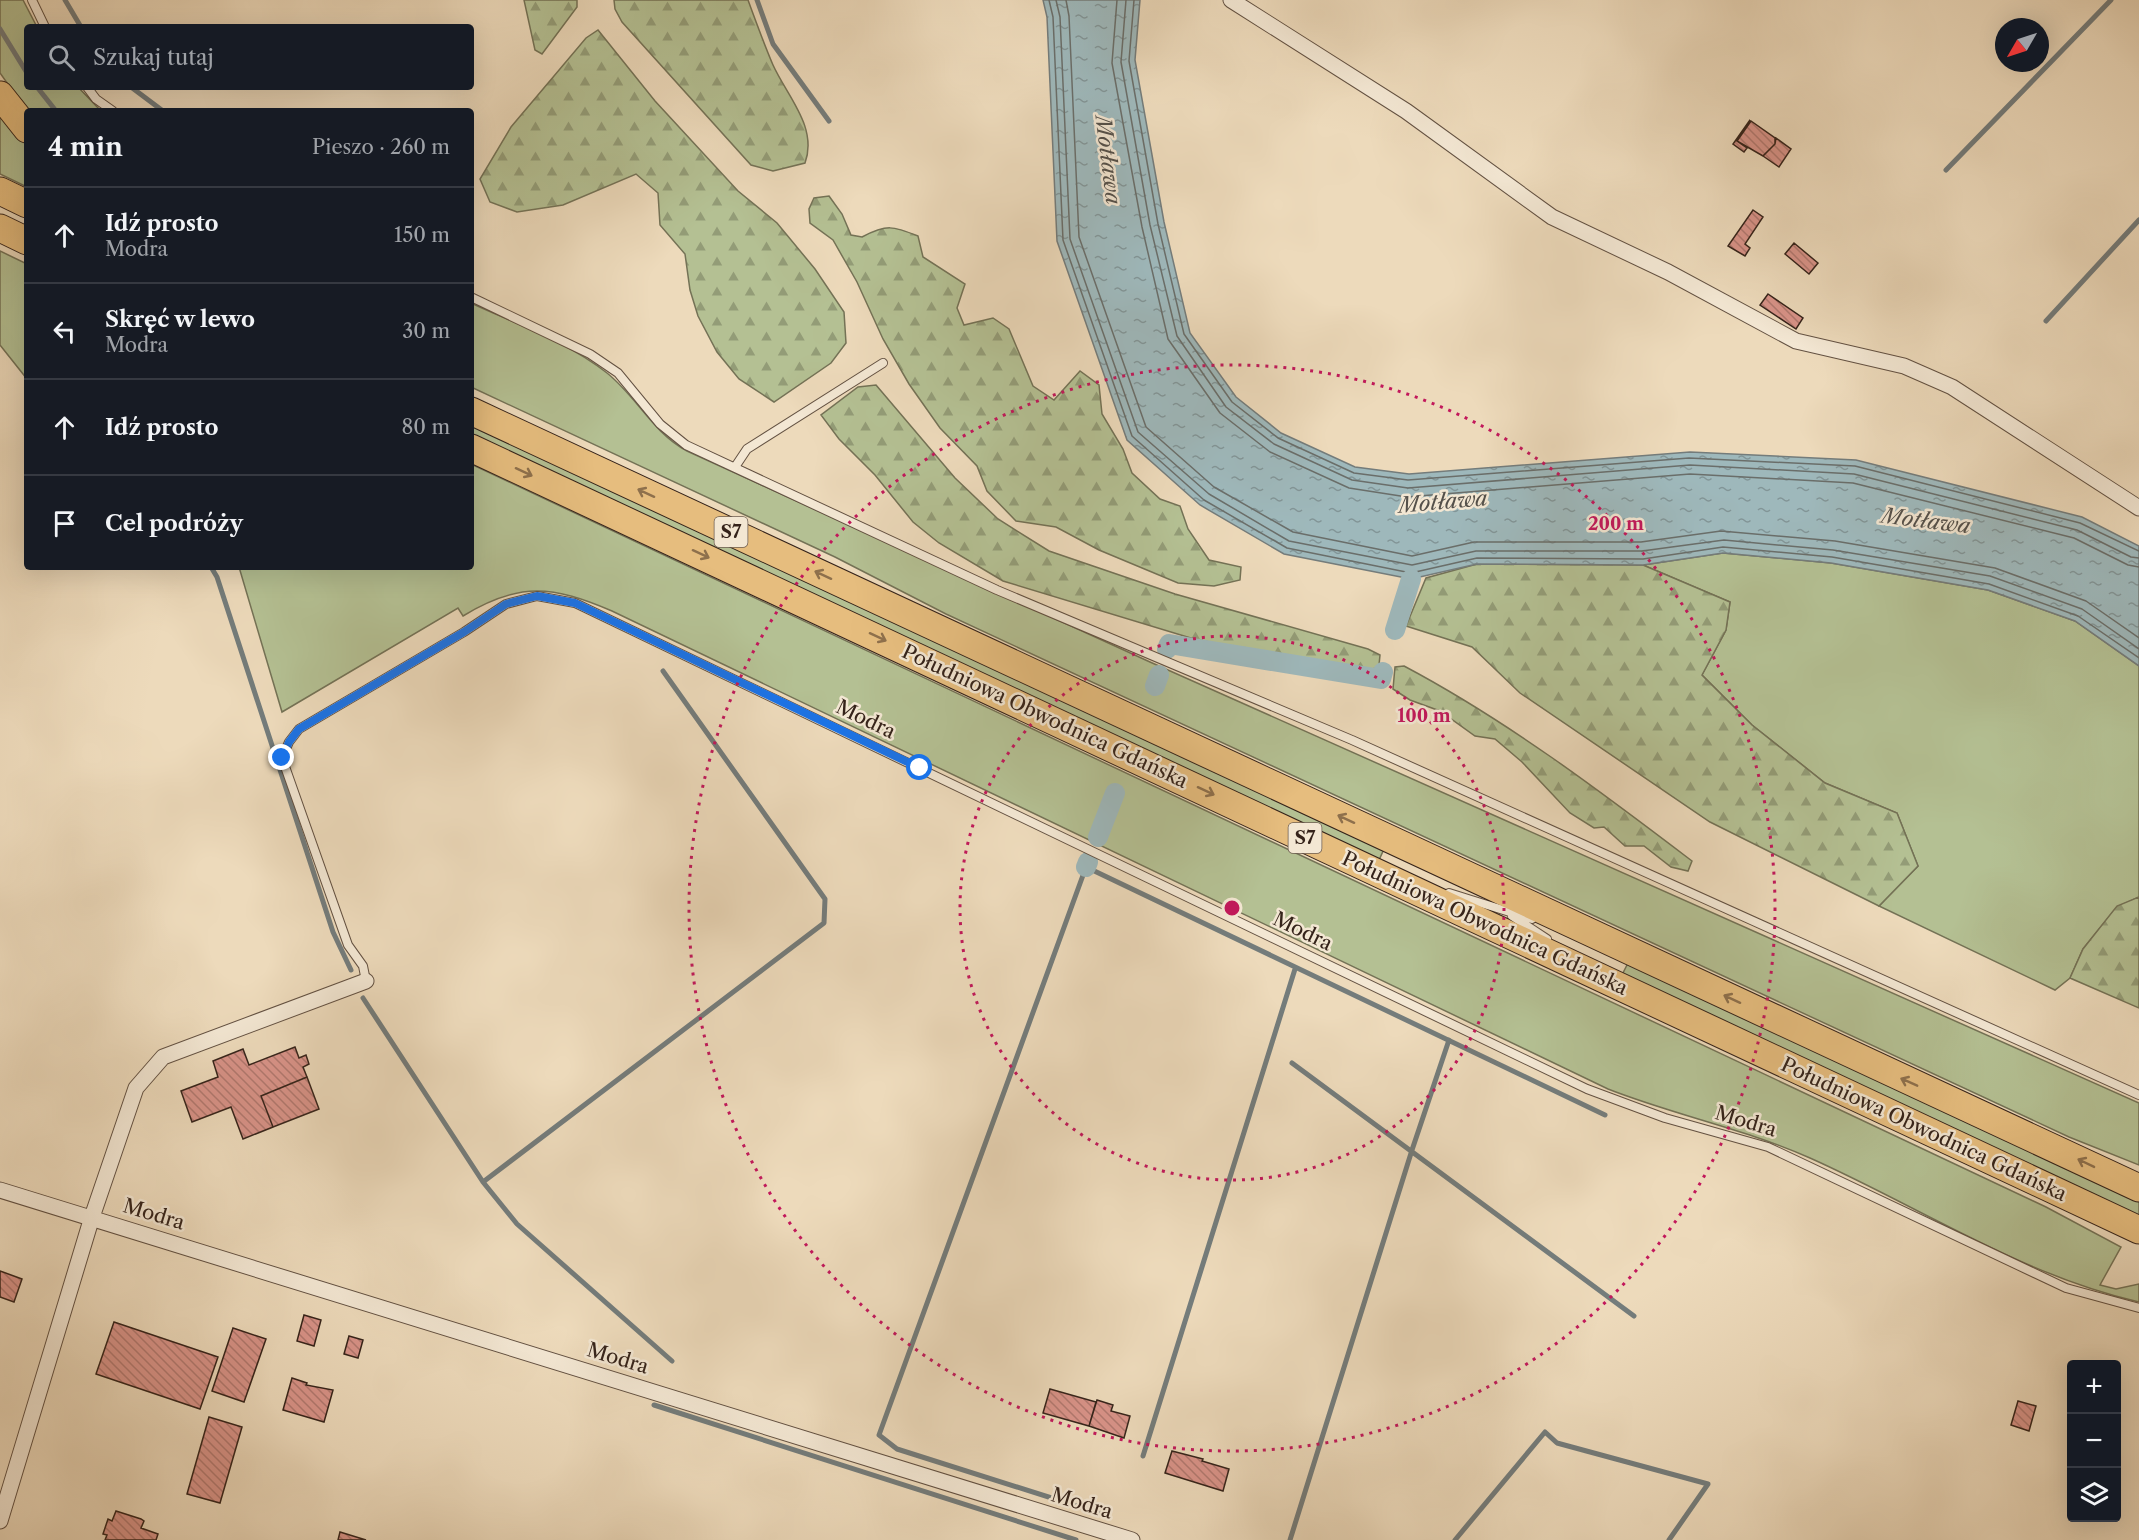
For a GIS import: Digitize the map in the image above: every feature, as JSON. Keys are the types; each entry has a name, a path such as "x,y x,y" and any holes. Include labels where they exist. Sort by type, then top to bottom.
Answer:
{"highway":[{"path":"0,94 24,125"},
{"path":"0,191 24,203"},
{"path":"0,228 24,240"},
{"name":"Południowa Obwodnica Gdańska","path":"474,412 2139,1188"},
{"name":"Południowa Obwodnica Gdańska","path":"474,449 2139,1230"}],"street":[{"path":"1231,0 1406,111 1552,217 1668,272 1796,341 1904,366 1952,387 2139,508"},
{"name":"Modra","path":"0,1521 92,1217 136,1088 163,1057 366,981"},
{"path":"0,1190 92,1217"},
{"name":"Modra","path":"92,1217 1131,1540"}],"lane":[{"path":"32,0 44,24"},
{"path":"89,90 96,99 109,108"},
{"path":"474,298 590,354 618,373 660,424 686,445 997,590 1352,740 2139,1095"},
{"path":"735,467 747,448 883,363"},
{"name":"Modra","path":"366,981 363,966 348,945 282,758 289,742 299,729 464,632 506,604 537,596 575,603 1587,1089 1665,1118 1768,1148 2066,1288 2139,1308"},
{"path":"1389,839 1455,880"},
{"path":"1374,870 1427,886"},
{"path":"1438,890 1545,924"},
{"path":"1473,891 1617,985"},
{"path":"1556,927 1633,953"}],"green space":[{"path":"0,0 23,0 35,24 24,24 24,90 81,90 98,108 25,108 0,73"},
{"path":"524,0 577,0 577,7 542,54 535,50"},
{"path":"614,0 748,0 773,65 804,124 808,150 805,163 773,171 751,165 622,22 615,9"},
{"path":"598,30 655,101 738,191 777,223 815,269 844,312 846,343 831,363 774,402 739,379 717,352 698,316 690,290 685,254 660,225 658,193 636,174 563,205 517,212 490,202 480,179 511,127 586,38"},
{"path":"0,112 24,142 24,186 0,174"},
{"path":"829,196 842,214 851,235 862,237 884,228 890,228 918,236 923,257 965,284 957,308 964,325 993,318 1009,329 1033,386 1054,400 1080,371 1099,385 1102,414 1123,449 1132,473 1160,499 1180,506 1188,529 1209,560 1241,567 1240,580 1214,586 1178,583 1099,550 1056,527 1016,521 987,491 977,466 940,428 909,384 883,339 857,282 833,240 810,223 809,209 814,198"},
{"path":"0,251 24,263 24,375 0,345"},
{"path":"474,304 541,334 592,362 618,382 664,434 687,451 1150,662 2139,1103 2139,1165 2069,1137 946,614 835,557 474,388"},
{"path":"876,385 955,478 998,519 1049,551 1175,594 1368,649 1380,655 1379,665 1369,672 1356,671 1194,639 1003,581 939,543 913,522 875,475 839,439 821,415 858,387"},
{"path":"474,424 1384,849 1379,860 474,436"},
{"path":"474,465 2046,1207 2121,1247 2100,1285 2116,1289 2139,1284 2139,1302 2053,1275 1972,1238 1810,1158 1735,1130 1608,1089 612,611 572,596 554,592 520,592 483,605 463,616 458,608 282,712 240,570 474,570"},
{"path":"1723,553 1831,563 1988,590 2075,621 2139,666 2139,897 2117,907 2083,949 2070,978 2055,990 1879,906 1918,866 1897,813 1825,783 1752,725 1702,675 1726,630 1730,602 1643,565"},
{"path":"1477,564 1643,565 1730,602 1726,630 1702,675 1752,725 1825,783 1897,813 1918,866 1879,906 1710,822 1520,693 1472,647 1406,626 1426,578"},
{"path":"1404,666 1479,709 1587,783 1692,861 1688,871 1671,867 1644,846 1625,846 1604,827 1594,828 1570,813 1522,762 1495,739 1475,736 1440,711 1410,700 1393,689 1395,667"},
{"path":"2139,897 2139,1008 2070,978 2083,949 2117,906"},
{"path":"1628,963 2139,1202 2139,1218 1622,975"}],"water":[{"name":"Motława","path":"1043,0 1140,0 1135,60 1164,222 1190,333 1236,397 1281,433 1355,467 1409,474 1690,452 1856,460 2082,517 2139,546 2139,666 2075,621 1988,590 1831,563 1723,553 1643,565 1477,564 1411,579 1284,554 1200,505 1127,440 1057,241 1047,17"}],"building":[{"path":"1750,120 1737,141 1747,148 1744,152 1733,144"},
{"path":"1751,121 1775,138 1775,144 1763,156 1737,141"},
{"path":"1776,138 1791,149 1779,167 1763,156 1775,144"},
{"path":"1753,210 1763,217 1745,244 1750,248 1745,256 1728,246"},
{"path":"1794,243 1818,263 1809,274 1785,254"},
{"path":"1768,294 1803,318 1796,329 1760,305"},
{"path":"295,1047 299,1058 306,1055 309,1064 303,1067 307,1077 261,1096 273,1127 243,1139 231,1107 192,1122 181,1091 218,1077 213,1061 243,1049 249,1065"},
{"path":"307,1077 319,1109 273,1127 261,1096"},
{"path":"0,1271 22,1279 14,1302 0,1297"},
{"path":"304,1315 321,1320 314,1346 297,1341"},
{"path":"114,1322 218,1357 200,1409 96,1374"},
{"path":"233,1328 266,1339 244,1402 212,1391"},
{"path":"349,1336 363,1340 358,1358 344,1354"},
{"path":"292,1378 307,1383 306,1385 333,1390 324,1422 283,1410"},
{"path":"1050,1389 1096,1402 1089,1426 1043,1413"},
{"path":"1097,1400 1113,1405 1111,1411 1130,1416 1124,1438 1089,1426"},
{"path":"2018,1401 2036,1406 2029,1431 2011,1425"},
{"path":"209,1417 242,1427 220,1503 187,1494"},
{"path":"1172,1451 1229,1469 1223,1491 1165,1473"},
{"path":"116,1511 144,1521 141,1528 158,1534 156,1540 105,1540 107,1535 103,1534 108,1519 112,1521"},
{"path":"340,1532 366,1540 338,1540"}],"waterway":[{"path":"65,0 79,24"},
{"path":"757,0 773,44 829,121"},
{"path":"1946,170 2111,0"},
{"path":"0,29 24,68"},
{"path":"39,90 54,108"},
{"path":"135,90 159,108"},
{"path":"2046,321 2139,220"},
{"path":"213,570 333,932 351,970"},
{"path":"1395,630 1411,579"},
{"path":"1167,649 1169,644 1381,679 1383,672"},
{"path":"483,1182 824,923 825,899 663,671"},
{"path":"1155,686 1159,675"},
{"path":"1098,837 1115,793"},
{"path":"1086,867 1088,862"},
{"path":"1099,1513 897,1449 879,1435 1086,867 1605,1115"},
{"path":"1143,1456 1295,969"},
{"path":"363,998 483,1182 517,1224 672,1361"},
{"path":"1290,1540 1412,1150 1449,1040"},
{"path":"1292,1063 1634,1316"},
{"path":"654,1405 1076,1540"},
{"path":"1455,1540 1545,1432 1557,1443 1708,1484 1669,1540"}],"route":[{"path":"282,758 289,742 299,729 464,632 506,604 537,596 575,603 920,768"}]}
